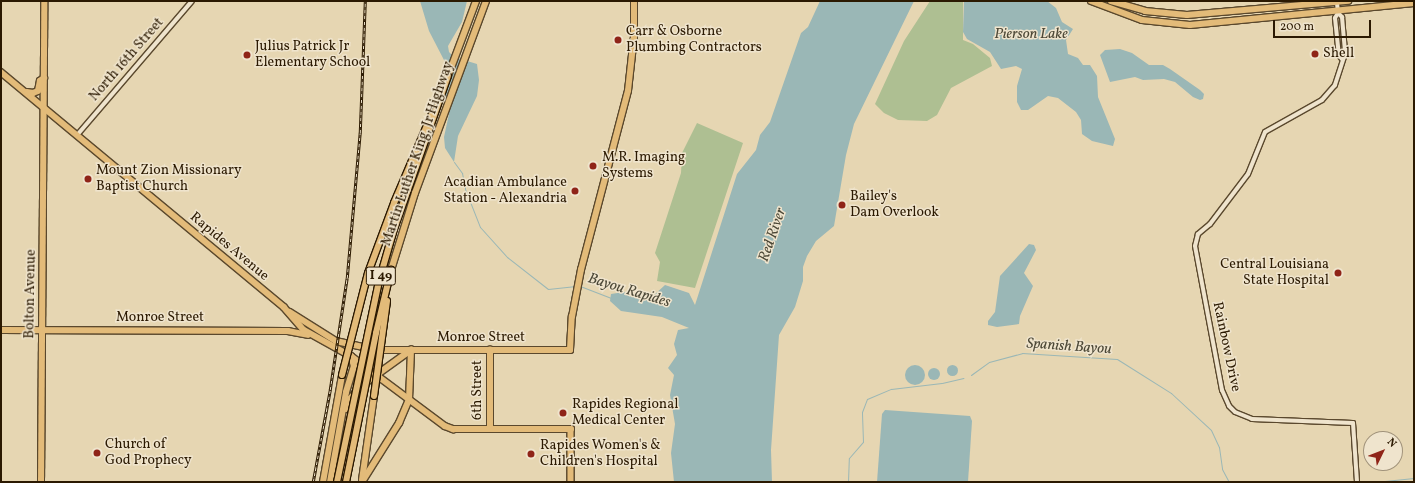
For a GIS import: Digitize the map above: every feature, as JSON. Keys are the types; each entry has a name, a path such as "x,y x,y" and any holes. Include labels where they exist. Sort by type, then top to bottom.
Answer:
{"highway":[{"name":"Martin Luther King, Jr Highway","path":"338,482 379,281 394,229 476,1"},
{"name":"Martin Luther King, Jr Highway","path":"346,482 376,333 391,270 413,200 479,19 487,1"},
{"path":"1091,1 1112,10 1152,22 1190,25 1338,12 1414,3"},
{"path":"1113,2 1145,12 1187,15 1348,1"},
{"path":"324,482 342,375 359,304 379,242 448,76"},
{"path":"362,482 391,270"},
{"path":"341,422 350,399 375,374 411,350"},
{"path":"330,482 339,431 354,366 351,356"},
{"path":"362,482 403,416 409,400"}],"main road":[{"name":"Bolton Avenue","path":"41,482 44,1"},
{"name":"Monroe Street","path":"284,307 310,327 336,341 377,350 570,350 574,304 581,270 628,91 634,37 634,1"},
{"name":"Rapides Avenue","path":"1,72 78,134 199,239 284,307 304,330 351,356 409,400 450,428 490,429"},
{"path":"26,92 33,93 38,91 40,82 44,78"},
{"name":"Monroe Street","path":"1,330 288,331 318,338"},
{"path":"409,400 411,350"},
{"name":"6th Street","path":"490,350 490,429"},
{"path":"490,429 572,429 571,482"},
{"path":"571,470 576,482"}],"street":[{"name":"North 16th Street","path":"78,134 192,1"},
{"name":"Rainbow Drive","path":"1337,3 1338,12 1335,18 1339,55 1342,59 1338,79 1328,96 1265,132 1248,174 1210,224 1198,234 1194,246 1222,390 1232,409 1252,420 1266,422 1353,423 1358,482"}],"green space":[{"path":"930,1 963,1 963,40 973,44 990,58 992,66 951,88 937,115 927,121 898,120 884,113 875,104 904,41"},
{"path":"697,123 743,143 695,288 657,281 660,262 655,253 681,173 682,153"}],"water":[{"path":"420,1 467,1 462,22 448,46 449,52 454,57 477,64 479,80 477,96 458,136 454,162 445,148 444,137 449,114 445,96 445,62 429,31"},
{"name":"Red River","path":"820,1 914,1 854,124 846,155 834,226 816,241 807,256 803,267 803,281 795,307 779,335 771,450 772,482 674,482 671,453 675,424 670,395 674,375 668,368 677,355 674,344 678,330 689,328 662,317 621,311 610,301 611,294 624,292 653,296 665,285 689,293 695,305 737,174 756,150 760,135 770,122 801,33 808,27"},
{"name":"Pierson Lake","path":"964,1 1047,1 1056,8 1062,22 1073,29 1066,40 1068,54 1078,58 1083,65 1090,65 1097,76 1098,97 1115,139 1113,146 1092,141 1082,134 1081,120 1076,112 1058,98 1048,96 1028,110 1021,110 1017,102 1017,86 1022,69 1016,66 1001,69 990,52 967,39 963,32"},
{"path":"1120,49 1132,53 1149,65 1163,65 1170,69 1200,90 1204,94 1203,99 1200,100 1193,97 1175,82 1164,79 1143,80 1135,77 1110,82 1100,55 1105,50"},
{"path":"1029,244 1034,245 1036,250 1024,273 1033,286 1020,316 1019,324 997,327 988,325 988,321 995,312 1000,276"},
{"path":"915,365 922,368 925,375 922,382 915,385 908,382 905,375 908,368"},
{"path":"950,365 954,365 956,366 956,374 950,375 947,372 947,368"},
{"path":"936,368 939,369 939,379 932,380 929,379 928,372 929,369"},
{"path":"885,410 970,416 972,421 968,482 877,482 882,414"}],"waterway":[{"name":"Bayou Rapides","path":"454,162 462,173 465,189 480,227 507,257 548,289 576,286"},
{"name":"Bayou Rapides","path":"580,286 612,298"},
{"name":"Spanish Bayou","path":"971,375 989,362 1022,353 1117,359 1171,393 1211,430 1219,447 1222,469 1229,482"},
{"name":"Spanish Bayou","path":"848,482 849,458 863,442 862,412 867,399 891,389 942,383 963,378"},
{"name":"Spanish Bayou","path":"1375,482 1414,478"}],"railway":[{"path":"313,482 330,390 347,278 360,133 365,1"}],"place":[{"name":"Carr & Osborne Plumbing Contractors","path":"618,40"},
{"name":"Shell","path":"1315,54"},
{"name":"Julius Patrick Jr Elementary School","path":"247,55"},
{"name":"M.R. Imaging Systems","path":"593,166"},
{"name":"Mount Zion Missionary Baptist Church","path":"88,179"},
{"name":"Acadian Ambulance Station - Alexandria","path":"575,191"},
{"name":"Bailey's Dam Overlook","path":"842,205"},
{"name":"Central Louisiana State Hospital","path":"1338,273"},
{"name":"Rapides Regional Medical Center","path":"563,413"},
{"name":"Church of God Prophecy","path":"97,453"},
{"name":"Rapides Women's & Children's Hospital","path":"531,454"}]}
